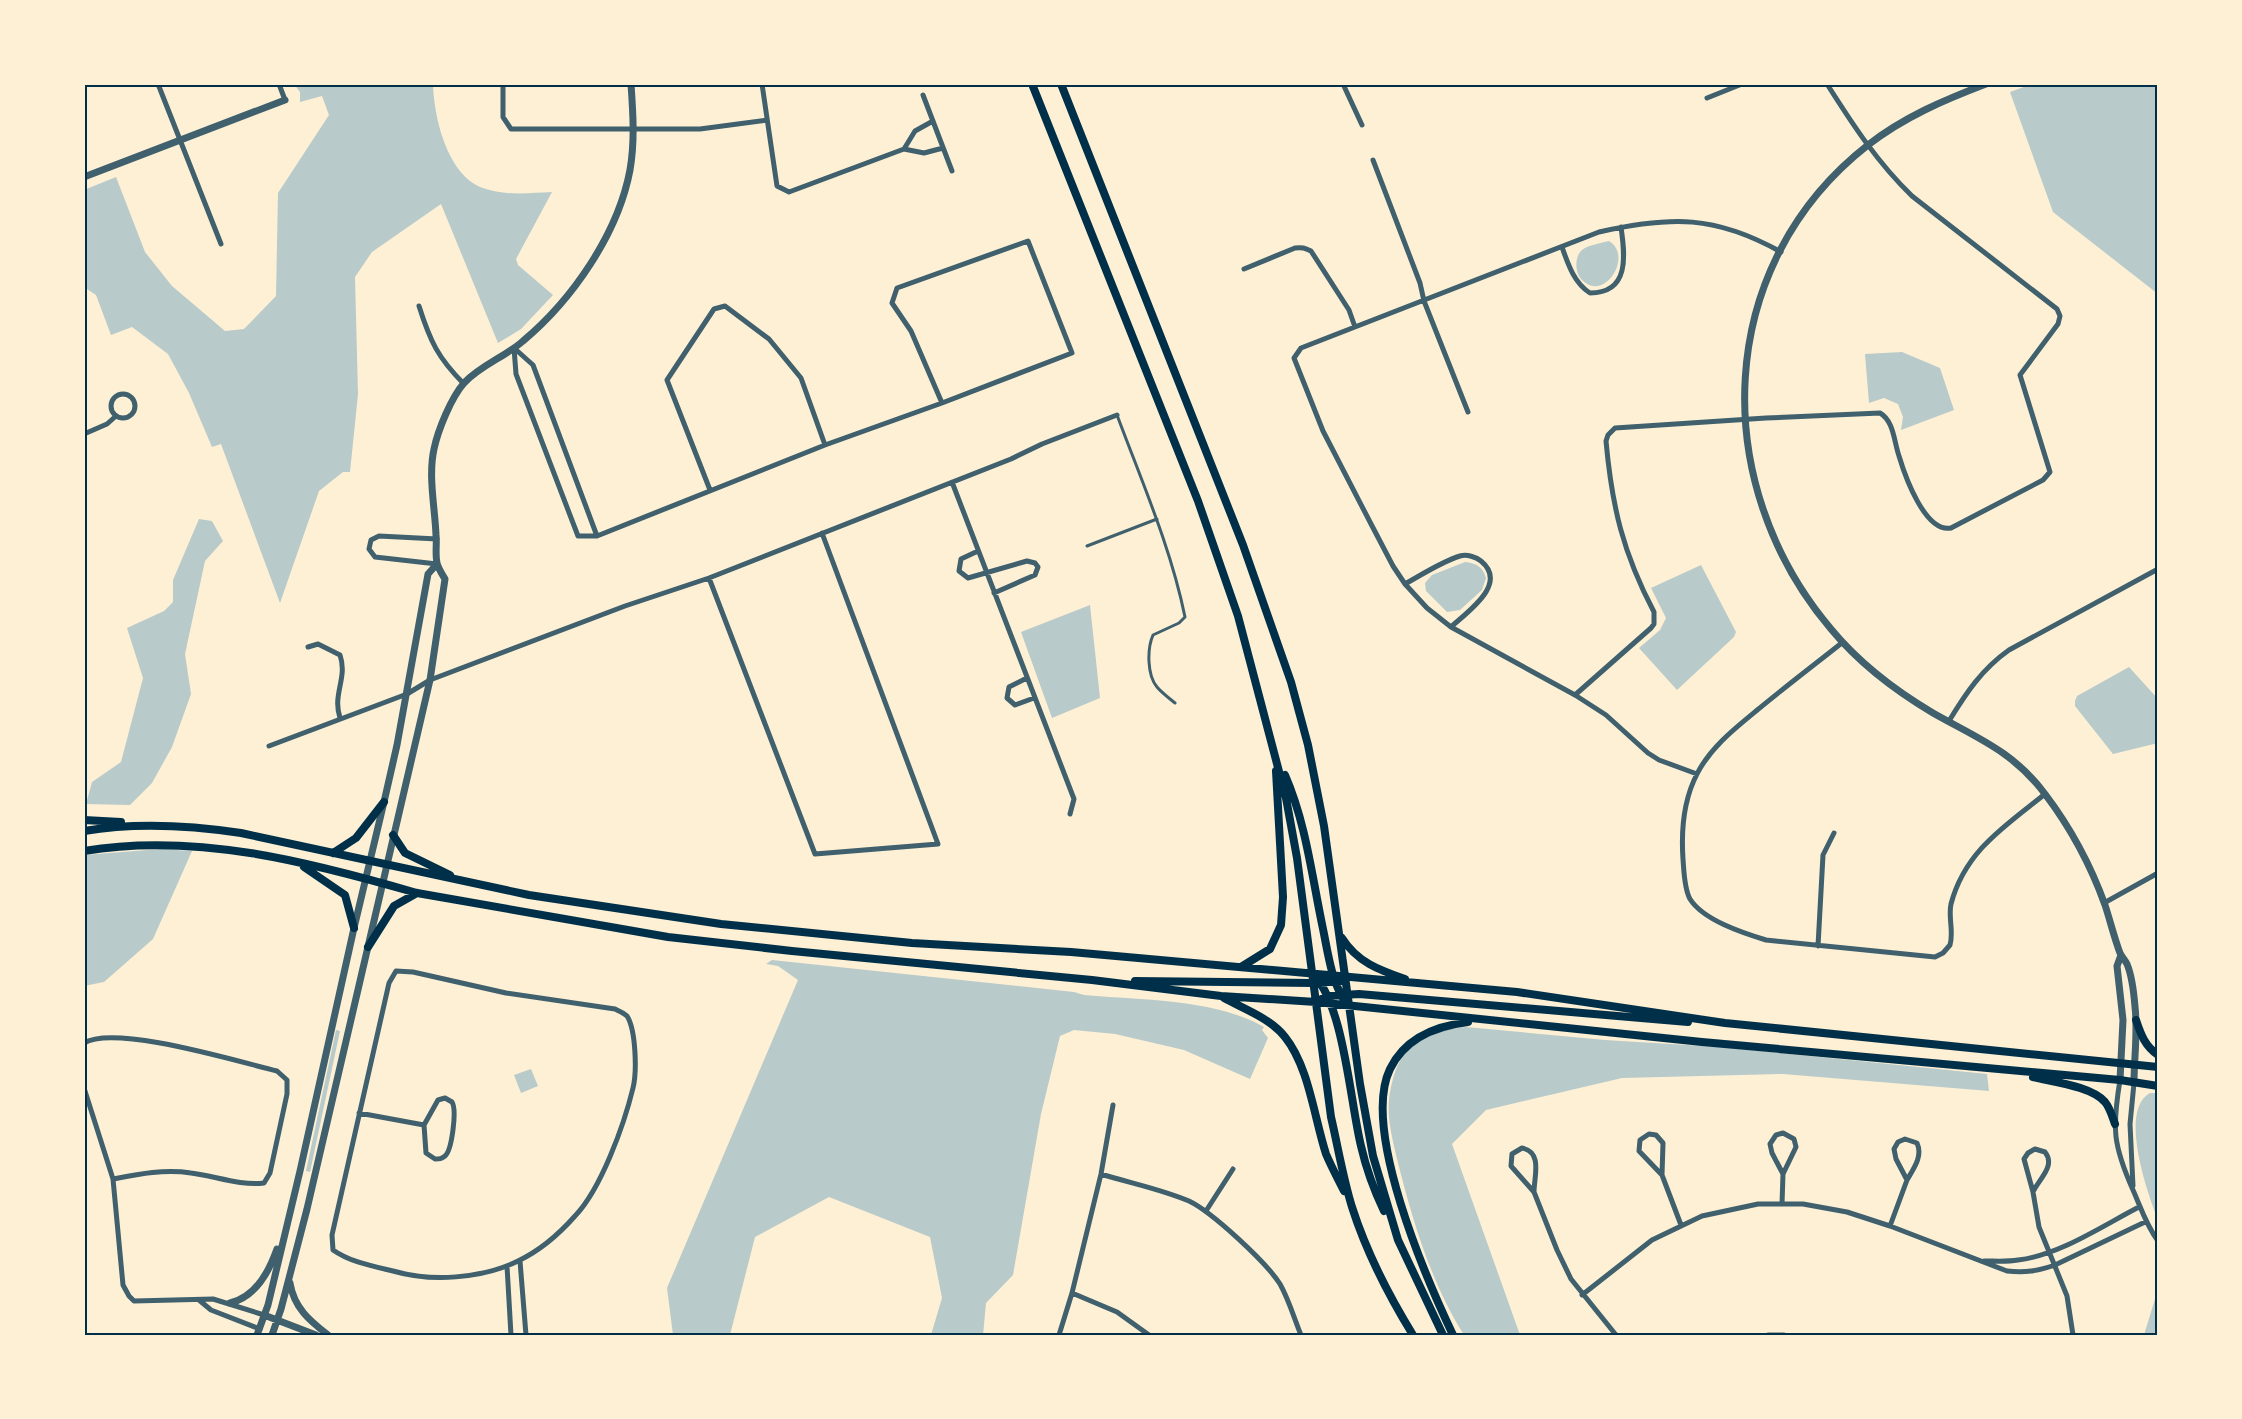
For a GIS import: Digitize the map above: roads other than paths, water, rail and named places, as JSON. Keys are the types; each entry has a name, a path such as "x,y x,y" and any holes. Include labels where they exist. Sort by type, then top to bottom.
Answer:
{"main road":[{"path":"1032,84 1218,554 1238,616 1276,753 1297,858 1312,973 1328,1000 1342,1045 1361,1146 1375,1192 1443,1335"},
{"path":"1060,84 1243,545 1300,713 1324,826 1346,978 1345,995"},
{"path":"1241,966 1270,949 1281,926 1283,897 1276,753"},
{"path":"1276,753 1295,797 1335,979 1350,1006 1367,1128 1398,1240"},
{"path":"333,853 356,838 384,802"},
{"path":"84,820 184,826 241,833 467,882 590,906 670,918 912,943 1071,952 1241,966 1312,973 1335,979"},
{"path":"84,831 137,824"},
{"path":"393,835 405,853 467,882"},
{"path":"84,851 129,845 174,845 232,851 298,863 382,883 417,894 668,937 1092,980 1221,996 1316,1002 1345,995 1654,1021 1725,1023"},
{"path":"298,863 345,895 354,927"},
{"path":"368,947 394,906 417,894"},
{"path":"1339,931 1355,956 1374,968 1414,982"},
{"path":"1092,980 1318,983 1346,978 1414,982 1517,992 1725,1023 2158,1067"},
{"path":"1318,983 1316,1002 1331,1117 1352,1207"},
{"path":"1221,996 1273,1025 1294,1051 1307,1085 1327,1157 1352,1207 1380,1273 1413,1335"},
{"path":"1328,1000 1350,1006 1484,1020 2120,1080 2158,1086"},
{"path":"1453,1335 1425,1274 1400,1203 1387,1148 1383,1098 1389,1070 1417,1038 1431,1029 1484,1020"},
{"path":"2136,1020 2148,1047 2158,1055"},
{"path":"2009,1071 2085,1090 2096,1095 2110,1110 2115,1124"}],"street":[{"path":"158,84 221,243"},
{"path":"84,177 285,100 279,84"},
{"path":"503,84 503,117 511,129 700,129 767,120"},
{"path":"199,1300 211,1310 259,1332 274,1334 341,1067 430,680 445,579 437,564 433,480 434,449 451,404 464,384 491,362 514,348 552,314 589,266 607,233 620,203 629,171 634,128 631,84"},
{"path":"762,84 777,186 789,192 903,149 924,153 943,148"},
{"path":"1343,84 1362,125"},
{"path":"1707,98 1742,84"},
{"path":"1575,695 1654,624 1654,612 1629,557 1614,505 1606,441 1608,435 1618,427 1875,412 1884,416 1890,424 1912,490 1931,521 1945,529 2043,480 2049,472 2020,375 2058,324 2060,316 2057,309 1912,196 1886,170 1867,146 1827,84"},
{"path":"1986,84 1922,110 1867,146 1815,198 1781,252 1762,295 1752,329 1744,380 1744,420 1755,488 1770,531 1792,574 1830,629 1894,687 1949,721 1989,742 2017,763 2045,794 2085,859 2129,971 2136,1020 2130,1124 2133,1191"},
{"path":"923,95 952,171"},
{"path":"903,149 915,131 933,121"},
{"path":"1373,160 1420,283 1424,301 1468,412"},
{"path":"1697,774 1659,760 1648,753 1616,723 1575,695 1451,627 1427,608 1393,566 1323,431 1294,358 1301,348 1599,232 1621,227 1661,220 1708,224 1735,230 1758,239 1781,252"},
{"path":"1562,248 1571,271 1584,289 1590,293 1608,290 1614,285 1624,268 1625,252 1621,227"},
{"path":"514,348 516,374 578,536 597,536 825,445 942,403 1072,353 1028,241 897,288 892,303 911,331 942,403"},
{"path":"1244,269 1295,248 1307,249 1349,309 1355,327"},
{"path":"418,306 429,338 445,364 464,384"},
{"path":"710,490 667,380 714,309 725,306 770,339 801,378 825,445"},
{"path":"514,348 533,365 597,536"},
{"path":"120,394 131,397 135,404 131,415 124,418 116,416 111,406 114,398 120,394"},
{"path":"268,746 406,694 430,680 625,606 709,578 1117,415"},
{"path":"84,434 108,424 116,416"},
{"path":"952,482 1074,799 1070,814"},
{"path":"709,578 815,854 938,844 822,533"},
{"path":"436,539 379,536 371,540 369,549 375,557 437,564"},
{"path":"978,551 961,559 959,571 968,578 1027,561 1035,563 1038,567 1035,575 994,593"},
{"path":"1406,584 1461,556 1472,556 1481,561 1490,575 1488,592 1451,627"},
{"path":"259,1332 288,1218 384,802 428,574 437,564"},
{"path":"1949,721 1966,692 1995,660 2009,650 2158,569"},
{"path":"1843,642 1728,734 1707,758 1697,774 1683,819 1682,849 1686,888 1699,910 1740,932 1766,940 1935,957 1943,953 1951,940 1950,908 1957,883 1969,863 1990,839 2045,794"},
{"path":"308,647 318,644 340,655 344,666 336,706 340,718"},
{"path":"1027,678 1010,687 1007,698 1015,705 1034,698"},
{"path":"1818,946 1823,855 1834,833"},
{"path":"2104,903 2158,873"},
{"path":"2121,955 2117,966 2123,1020 2115,1124 2118,1153 2145,1222 2158,1241"},
{"path":"396,971 413,972 506,993 615,1009 626,1015 632,1031 635,1058 633,1086 622,1123 599,1180 576,1216 544,1244 520,1261 507,1266 455,1277 414,1277 353,1261 333,1250 332,1235 359,1113 389,983 396,971"},
{"path":"84,1043 88,1040 106,1038 143,1040 277,1071 286,1080 287,1094 270,1173 264,1183 251,1184 190,1172 157,1171 113,1179"},
{"path":"84,1088 113,1179 123,1285 129,1296 134,1301 213,1299 230,1303 316,1335"},
{"path":"445,1098 452,1102 455,1109 453,1123 448,1152 443,1158 435,1160 426,1153 424,1125 438,1100 445,1098"},
{"path":"1059,1335 1101,1174 1113,1105"},
{"path":"359,1113 424,1125"},
{"path":"1782,1204 1783,1174 1796,1147 1794,1139 1783,1133 1776,1135 1770,1144 1783,1174"},
{"path":"1662,1175 1639,1151 1638,1143 1645,1135 1656,1135 1663,1143 1662,1175 1681,1225"},
{"path":"1890,1226 1920,1151 1917,1143 1905,1139 1898,1142 1894,1149 1896,1159 1907,1180"},
{"path":"1534,1192 1536,1160 1529,1150 1519,1149 1510,1158 1511,1166 1534,1192 1563,1263 1582,1294 1616,1335"},
{"path":"2033,1192 2050,1164 2048,1154 2039,1149 2031,1150 2024,1159 2039,1227 2067,1296 2073,1335"},
{"path":"1206,1211 1233,1169"},
{"path":"1101,1174 1174,1195 1206,1211 1274,1275 1285,1295 1301,1335"},
{"path":"1582,1294 1638,1249 1702,1216 1736,1208 1803,1204 1847,1212 2007,1271 2022,1273 2039,1271 2055,1265 2145,1222"},
{"path":"1982,1261 2019,1260 2049,1251 2139,1207"},
{"path":"230,1303 248,1296 265,1276 288,1218"},
{"path":"520,1261 526,1335"},
{"path":"507,1266 511,1335"},
{"path":"289,1280 299,1308 311,1322 328,1335"},
{"path":"1071,1293 1117,1312 1149,1335"},
{"path":"1768,1335 1784,1335"}],"lane":[{"path":"1117,415 1157,519 1179,586 1185,617 1179,623 1153,635 1148,646 1155,686 1175,703"},
{"path":"1087,546 1157,519"}]}
